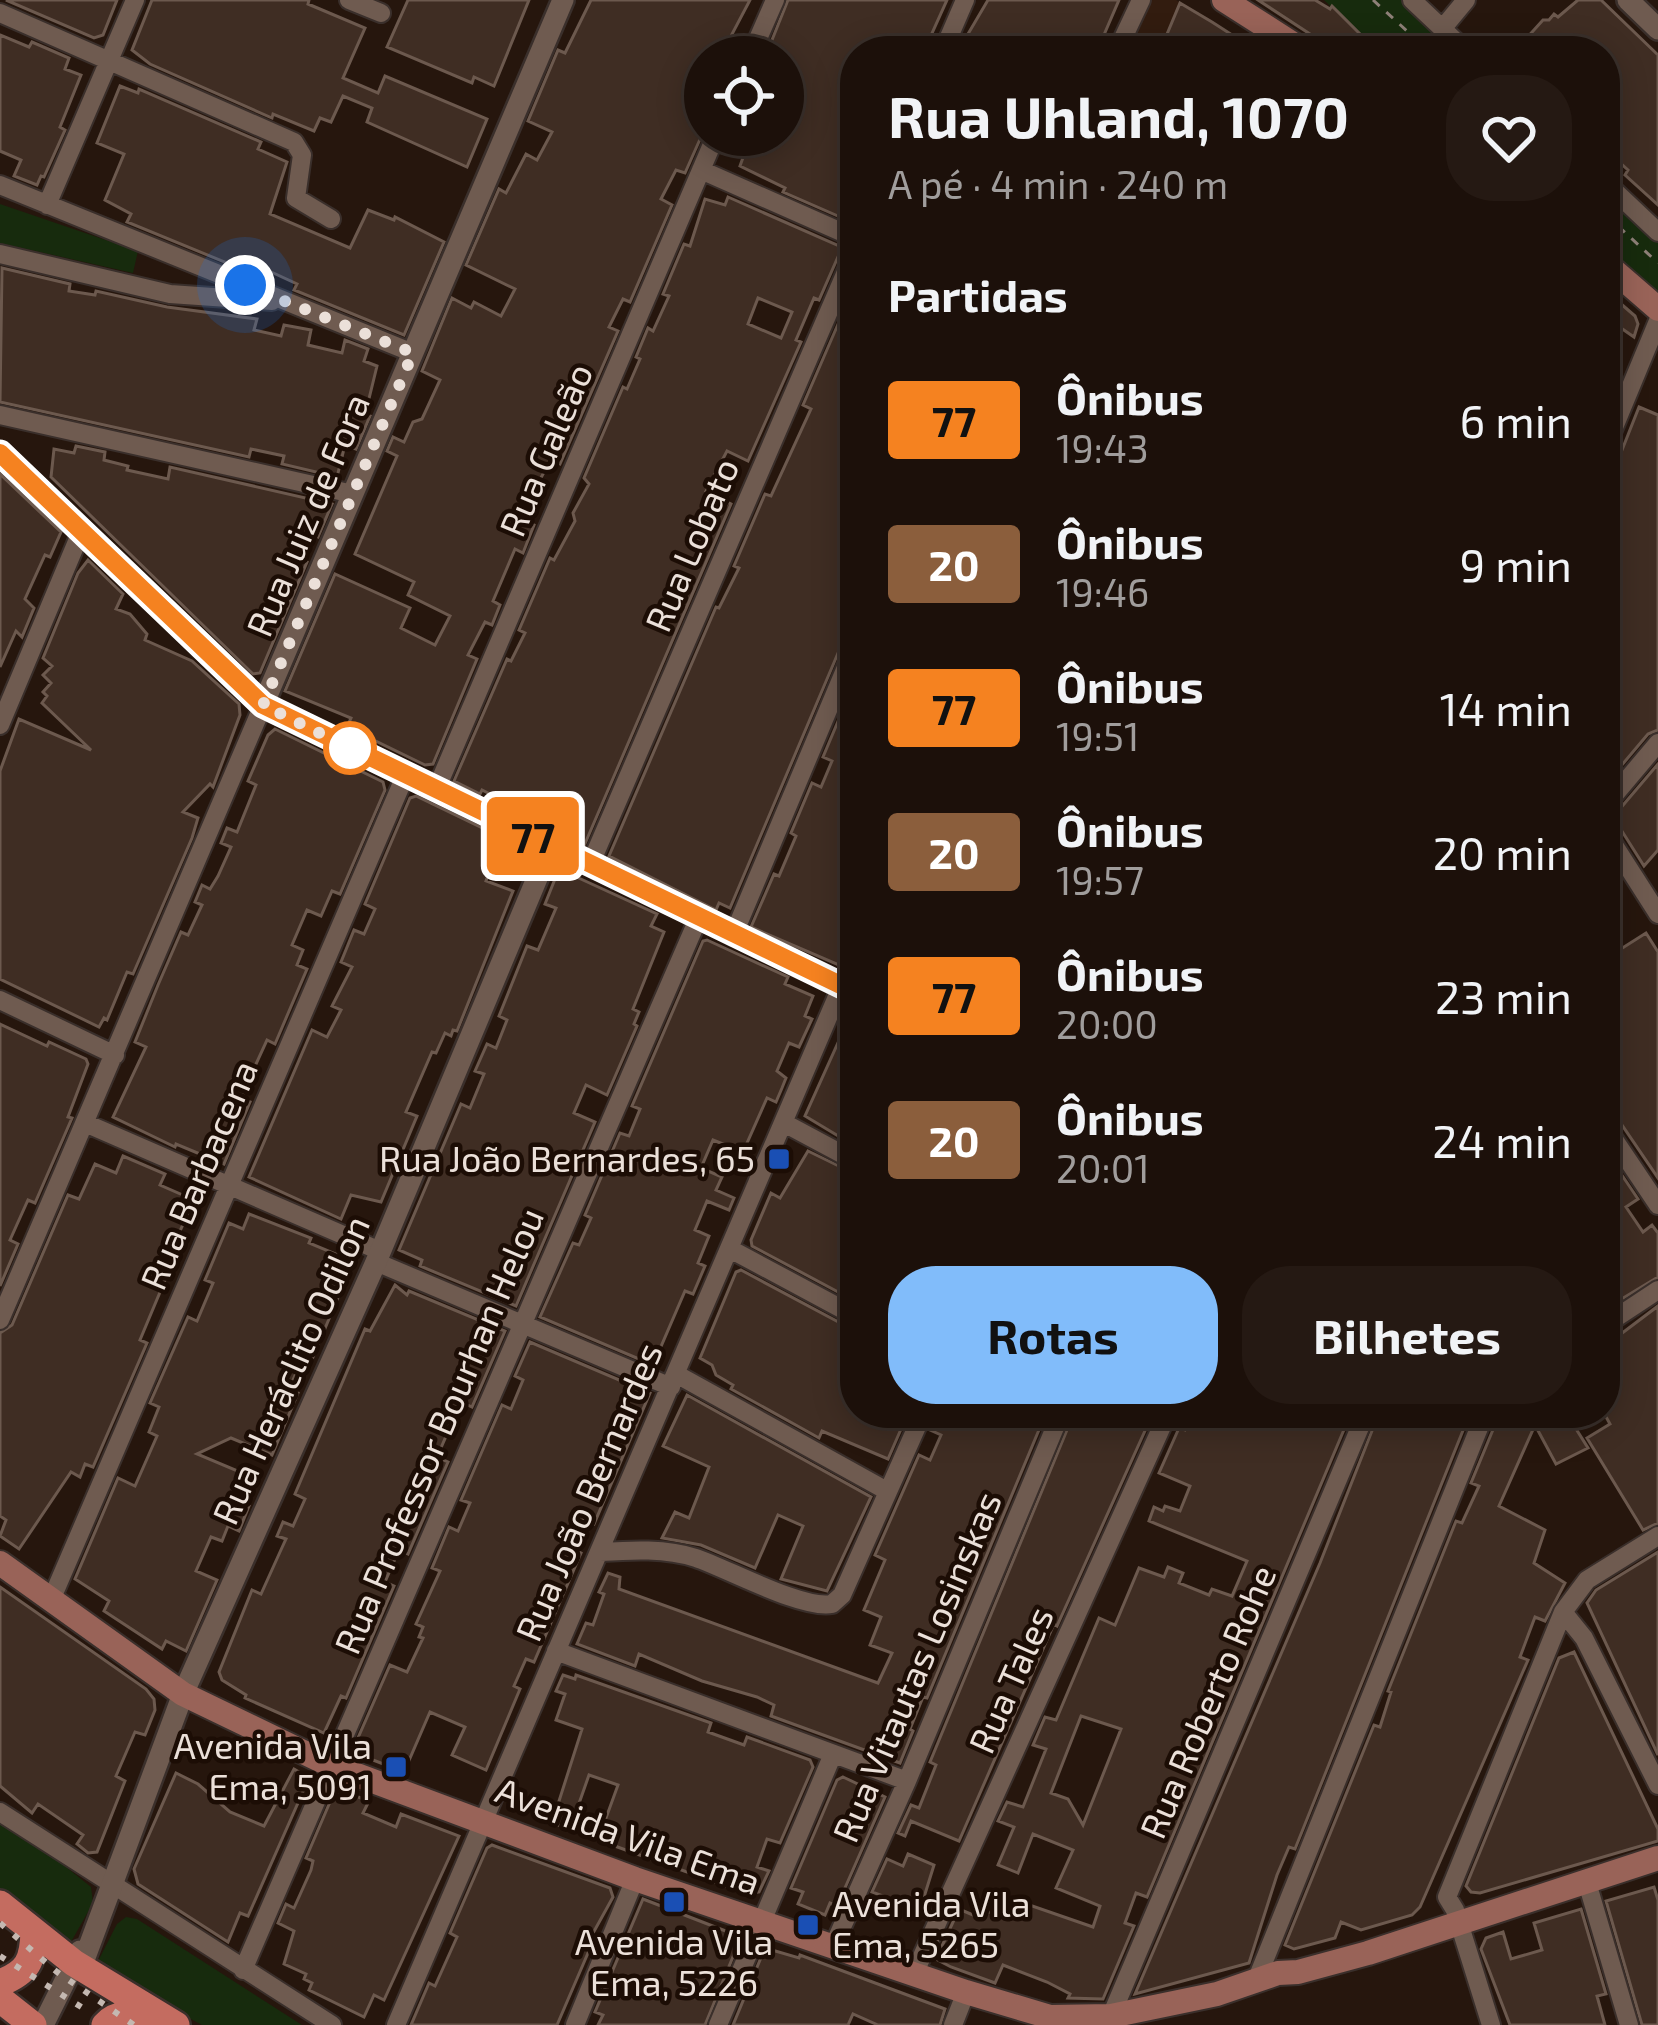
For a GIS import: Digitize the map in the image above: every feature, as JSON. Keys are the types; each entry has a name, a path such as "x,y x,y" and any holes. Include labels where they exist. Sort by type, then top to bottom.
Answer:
{"main road":[{"path":"1224,0 1276,36"},
{"path":"1620,276 1658,310"},
{"name":"Avenida Vila Ema","path":"0,1563 183,1694 330,1765 635,1879 1048,2021 1111,2016 1267,1977 1294,1960 1457,1917 1552,1880 1580,1880 1658,1858"},
{"path":"0,1904 77,1965 176,2025"},
{"path":"0,1983 28,1967 34,1932"},
{"path":"0,1999 33,2025"},
{"path":"105,2025 113,2017 126,2015 146,2025"}],"street":[{"path":"47,205 135,0"},
{"path":"349,0 380,14"},
{"name":"Rua Juiz de Fora","path":"0,1320 563,0"},
{"path":"759,36 775,0"},
{"path":"949,36 965,0"},
{"path":"1125,36 1141,0"},
{"path":"1412,0 1450,36"},
{"path":"1442,28 1466,0"},
{"path":"1628,0 1658,29"},
{"path":"0,13 294,142 302,155 296,198 331,219"},
{"name":"Rua Galeão","path":"436,790 707,156"},
{"path":"701,170 840,231"},
{"path":"0,185 413,353"},
{"path":"1620,196 1658,232"},
{"path":"0,254 170,294 285,302"},
{"name":"Rua Lobato","path":"590,865 840,286"},
{"path":"1620,413 1658,321"},
{"path":"0,415 353,494"},
{"path":"0,453 263,705 840,984"},
{"path":"0,724 81,532"},
{"path":"733,936 840,682"},
{"path":"1620,788 1658,743"},
{"name":"Rua Barbacena","path":"52,1598 405,776"},
{"name":"Rua Heráclito Odilon","path":"43,2025 96,1924 183,1694 378,1256 551,845"},
{"path":"1620,854 1658,914"},
{"name":"Rua Professor Bourhan Helou","path":"243,1970 698,919"},
{"path":"0,1000 115,1054"},
{"name":"Rua João Bernardes","path":"396,2025 784,1123 840,1005"},
{"path":"85,1123 231,1186 521,1324 674,1380 887,1491"},
{"path":"784,1123 840,1153"},
{"path":"1620,1148 1658,1205"},
{"path":"730,1249 840,1308"},
{"path":"1620,1315 1658,1290"},
{"path":"600,1552 694,1557 826,1606 842,1594 916,1428"},
{"name":"Rua Vitautas Losinskas","path":"833,1947 1054,1428"},
{"name":"Rua Tales","path":"914,1974 1161,1428"},
{"name":"Rua Roberto Rohe","path":"1111,2016 1360,1428"},
{"path":"1267,1977 1478,1428"},
{"path":"1491,2025 1447,1897 1563,1612 1587,1580 1658,1536"},
{"path":"1563,1612 1584,1638 1658,1785"},
{"path":"556,1651 907,1781"},
{"path":"718,2025 833,1754"},
{"path":"0,1812 332,2025"},
{"path":"575,2025 635,1879"},
{"path":"1580,1880 1629,2025"},
{"path":"953,2025 966,1992"}],"path":[{"path":"1373,0 1413,36"},
{"path":"1620,228 1658,263"}],"shaded area":[{"path":"1148,0 1176,0 1212,22 1206,36 1132,36"}],"green space":[{"path":"1324,0 1405,0 1443,36 1361,36"},
{"path":"1620,203 1658,239 1658,314 1620,278"},
{"path":"0,204 138,251 133,273 0,243"},
{"path":"0,1814 91,1887 93,1903 67,1949 0,1894"},
{"path":"126,1917 137,1919 302,2025 202,2025 105,1973 97,1963 117,1924"}],"building":[{"path":"6,0 117,0 103,35 94,38"},
{"path":"152,0 309,0 308,4 365,28 343,78 378,93 385,76 487,119 467,167 367,122 372,108 343,96 331,122 320,118 314,131 273,114 272,118 150,64 132,50"},
{"path":"408,0 529,0 494,86 474,77 472,83 387,47"},
{"path":"591,0 750,0 731,36 684,36 684,156 693,156 685,173 676,170 661,199 672,205 630,302 623,299 609,327 618,331 560,464 551,459 527,504 521,519 534,525 523,553 515,549 493,601 500,605 492,625 485,622 468,655 477,659 433,764 425,765 347,727 351,718 285,691 335,574 410,608 401,628 435,645 450,616 408,595 414,582 355,554 397,456 387,451 393,437 404,442 413,422 422,419 440,380 422,371 452,298 471,308 474,302 501,316 515,289 466,265 499,189 506,193 526,154 537,160 552,132 528,121 558,50 565,53"},
{"path":"788,0 947,0 931,36 840,36 840,217 783,192 785,188 740,166 744,156 804,156 804,36 774,36"},
{"path":"988,0 1119,0 1103,36 967,36"},
{"path":"1258,0 1315,0 1332,6 1362,36 1313,36"},
{"path":"1578,0 1601,0 1658,55 1658,205 1625,175 1628,170 1620,163 1620,36 1529,36 1543,20 1554,14 1558,17"},
{"path":"1180,3 1234,36 1166,36"},
{"path":"0,35 69,58 65,69 81,75 60,127 65,130 37,185 14,176 21,160 0,151"},
{"path":"120,86 138,93 139,89 261,142 258,149 287,162 270,214 350,248 368,210 395,217 444,242 404,335 294,290 297,284 269,271 266,279 127,222 131,214 105,200 124,154 97,143"},
{"path":"728,197 839,246 840,252 819,300 814,298 796,340 801,342 748,461 727,451 706,491 731,504 584,846 553,829 557,820 454,781 507,659 511,661 525,633 519,630 550,558 554,560 575,521 573,513 589,484 584,478 640,359 636,357 648,328 653,331 669,296 663,294 684,244 690,246 705,199 725,205","holes":["758,298 792,312 781,338 748,324"]},
{"path":"2,268 70,284 69,291 95,295 96,291 257,319 254,330 281,336 284,325 311,330 308,345 342,353 345,340 368,349 364,361 377,366 365,415 370,416 356,449 345,445 337,477 282,464 284,456 251,449 249,457 0,402"},
{"path":"1620,303 1635,316 1634,337 1620,327"},
{"path":"840,320 840,648 730,908 719,903 716,910 609,856 716,607 739,568 734,566 765,494 771,496 811,409 803,405"},
{"path":"1639,407 1658,415 1658,730 1648,734 1620,767 1621,482 1620,455"},
{"path":"76,446 105,452 104,460 128,466 127,470 168,479 170,467 332,504 318,537 312,534 300,559 307,562 260,673 253,674 51,477 54,449 74,453"},
{"path":"0,474 61,532 25,599 34,608 22,637 16,631 0,667"},
{"path":"88,560 123,594 116,609 130,614 147,634 145,640 192,661 239,704 240,715 213,787 210,784 183,812 198,818 192,838 133,974 127,972 107,1020 99,1027 0,979 0,771 19,719 91,750 42,703 47,696 43,692 51,683 43,675 52,666 43,658 78,573"},
{"path":"840,717 840,966 751,927 796,836 791,833 812,783 821,787 832,761 823,757"},
{"path":"275,729 383,782 385,790 340,894 332,891 321,916 307,910 292,945 303,950 297,965 307,969 275,1044 267,1040 250,1077 241,1099 250,1102 224,1164 113,1117 146,1047 135,1042 158,985 181,932 188,935 202,905 195,902 202,885 210,889 218,876 231,847 221,843 227,828 237,832 256,785 248,781"},
{"path":"1658,764 1658,850 1644,866 1620,828 1620,809"},
{"path":"416,796 503,838 486,881 513,891 457,1031 451,1036 445,1033 436,1053 432,1052 406,1112 417,1116 381,1202 351,1195 341,1219 249,1177 312,1030 327,1037 341,1010 332,1006 352,967 341,962 354,930 364,934 375,909 365,904 410,798"},
{"path":"559,869 657,914 651,926 664,932 633,1009 639,1012 637,1026 607,1095 586,1085 574,1113 595,1122 516,1306 420,1266 422,1260 399,1250 461,1104 470,1108 484,1074 475,1071 487,1044 496,1048 507,1020 499,1016 527,946 538,950 556,908 545,904"},
{"path":"1646,933 1658,952 1658,1178 1620,1122 1620,949"},
{"path":"707,940 788,977 785,984 813,996 805,1016 812,1019 799,1047 789,1043 777,1071 786,1078 782,1088 776,1102 767,1098 743,1152 713,1140 701,1168 722,1177 716,1190 734,1198 729,1210 707,1201 695,1230 709,1236 698,1263 705,1266 693,1294 685,1291 653,1365 540,1317 573,1243 579,1245 591,1218 585,1215 620,1133 629,1136 640,1109 632,1106"},
{"path":"0,1024 47,1046 49,1042 88,1064 68,1117 72,1118 35,1203 28,1200 10,1240 18,1244 0,1286"},
{"path":"840,1038 840,1137 805,1116"},
{"path":"808,1151 840,1167 840,1293 752,1246 771,1193 780,1198"},
{"path":"123,1156 165,1174 160,1185 194,1200 140,1340 147,1343 93,1467 85,1464 80,1477 71,1472 19,1549 0,1536 6,1520 0,1516 0,1333 12,1325 68,1195 79,1199 95,1164 116,1173"},
{"path":"1620,1172 1638,1199 1626,1207 1643,1232 1652,1225 1658,1233 1658,1277 1620,1300"},
{"path":"249,1214 311,1238 309,1243 343,1257 337,1272 347,1276 313,1357 305,1353 289,1389 298,1393 272,1455 231,1438 197,1454 252,1477 240,1502 249,1506 239,1531 228,1526 222,1541 211,1537 196,1571 217,1580 186,1651 166,1641 162,1649 104,1611 109,1601 75,1579 118,1478 135,1486 157,1436 149,1432 159,1407 150,1403 188,1317 197,1321 213,1283 205,1280 229,1223 243,1229"},
{"path":"741,1270 840,1323 840,1428 901,1428 888,1459 822,1431 819,1438 731,1389 733,1385 700,1358 736,1272"},
{"path":"395,1285 407,1295 409,1291 505,1331 472,1407 461,1402 437,1457 448,1462 408,1554 399,1550 385,1582 394,1586 346,1698 341,1696 324,1733 245,1698 219,1672 252,1590 261,1594 286,1539 277,1536 283,1522 293,1526 305,1499 295,1494 365,1329 370,1331"},
{"path":"1658,1306 1658,1523 1643,1530 1587,1438 1603,1428 1620,1428 1620,1335"},
{"path":"530,1342 650,1393 594,1524 583,1520 570,1548 581,1553 534,1662 526,1659 514,1686 520,1689 486,1770 452,1755 465,1727 430,1712 404,1772 360,1755 354,1747 390,1665 407,1672 423,1638 419,1637 423,1627 416,1624 440,1571 432,1568 449,1527 458,1531 470,1503 461,1500 502,1405 511,1409 523,1380 515,1376"},
{"path":"687,1395 871,1497 827,1591 781,1579 803,1526 778,1515 755,1568 701,1545 662,1538 675,1512 689,1518 709,1467 663,1446"},
{"path":"1040,1428 927,1698 923,1697 900,1763 771,1716 774,1705 757,1697 702,1681 639,1654 635,1666 577,1644 586,1623 593,1625 608,1573 620,1577 619,1589 878,1683 892,1653 870,1645 881,1617 864,1610 885,1560 875,1555 919,1455 930,1460 941,1435 930,1430"},
{"path":"1068,1428 1146,1428 959,1841 911,1821 905,1836 898,1833 911,1805 919,1808 936,1765 930,1762"},
{"path":"1179,1428 1345,1428 1147,1897 1136,1893 1125,1923 1134,1926 1103,1999 1068,1998 1070,1994 1047,1982 1003,1965 995,1983 951,1967 936,1959 959,1909 973,1915 976,1909 1001,1915 1009,1898 1093,1927 1100,1906 1056,1888 1073,1850 1033,1834 1018,1873 998,1865 1014,1827 998,1821 1007,1802 1023,1807 1046,1749 1033,1745 1045,1717 1056,1720 1099,1618 1115,1625 1139,1568 1164,1577 1168,1567 1183,1573 1179,1583 1209,1595 1212,1589 1232,1596 1247,1561 1149,1521 1154,1507 1180,1511 1190,1486 1159,1473","holes":["1081,1716 1121,1729 1083,1825 1068,1799 1051,1793"]},
{"path":"1373,1428 1464,1428 1295,1849 1289,1847 1277,1875 1249,1963 1135,1994"},
{"path":"1494,1428 1534,1428 1499,1506 1545,1530 1534,1563 1565,1583 1545,1621 1535,1617 1520,1657 1528,1660 1420,1907 1412,1915 1361,1930 1341,1922 1335,1938 1294,1949 1285,1945 1374,1725 1380,1727 1388,1691 1456,1521 1462,1523 1479,1486 1471,1483"},
{"path":"1537,1428 1575,1428 1588,1448 1556,1464"},
{"path":"1658,1552 1658,1755 1587,1603 1596,1590"},
{"path":"0,1587 154,1699 155,1710 145,1735 135,1732 116,1776 125,1781 97,1852 88,1853 77,1844 83,1835 38,1804 32,1813 0,1786"},
{"path":"1574,1652 1658,1829 1658,1841 1471,1892 1466,1886 1559,1658"},
{"path":"563,1675 575,1679 576,1675 711,1723 708,1732 744,1745 747,1737 810,1760 813,1767 780,1843 767,1839 757,1867 769,1871 759,1892 748,1894 598,1840 618,1785 589,1775 570,1829 552,1823 582,1729 556,1720 565,1694 556,1691"},
{"path":"294,1769 304,1775 305,1787 248,1916 240,1913 228,1942 138,1884 134,1869 176,1773 198,1784 230,1812 264,1826"},
{"path":"843,1777 885,1797 837,1906 830,1903 825,1915 798,1904 803,1892 791,1888 837,1780"},
{"path":"345,1792 369,1801 363,1813 396,1827 401,1814 459,1836 384,2000 374,1995 364,2017 309,1990 312,1983 304,1979 306,1974 284,1964 294,1931 278,1923 286,1904 294,1908 311,1870 313,1861 306,1858 333,1795"},
{"path":"492,1845 610,1888 613,1897 587,1944 591,1946 557,2025 411,2025 429,1983 435,1986 457,1937 450,1933"},
{"path":"908,1854 934,1865 920,1910 872,1892 887,1859 903,1866"},
{"path":"1654,1887 1658,1900 1658,2025 1642,2025 1606,1901"},
{"path":"643,1899 736,1935 739,1942 705,2025 598,2025 603,2015 595,2012"},
{"path":"1581,1909 1606,1994 1597,1996 1605,2025 1510,2025 1481,1949 1486,1938 1503,1932 1511,1959 1542,1950 1534,1923"},
{"path":"765,1948 800,1955 945,2009 940,2025 878,2025 853,2014 848,2025 733,2025"}],"railway":[{"path":"0,1923 57,1972 134,2025"},
{"path":"0,1956 86,2010"}],"bus line":[{"name":"77","path":"0,453 263,705 840,985"}],"place":[{"name":"Rua João Bernardes, 65","path":"779,1159"},
{"name":"Avenida Vila Ema, 5091","path":"396,1767"},
{"name":"Avenida Vila Ema, 5226","path":"674,1902"},
{"name":"Avenida Vila Ema, 5265","path":"808,1925"}],"route":[{"path":"245,285 413,353 263,705 350,748"}]}
